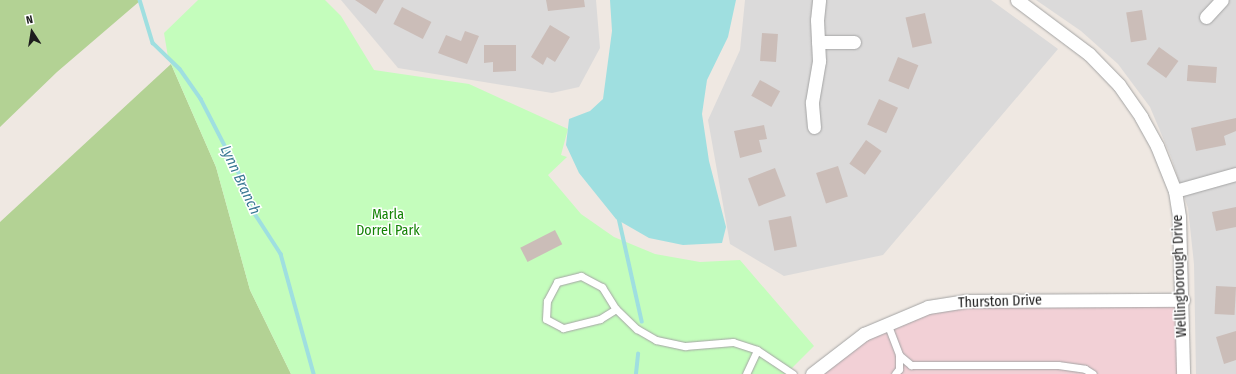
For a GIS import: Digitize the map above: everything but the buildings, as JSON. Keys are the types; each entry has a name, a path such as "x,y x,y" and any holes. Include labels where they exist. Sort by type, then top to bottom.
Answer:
{"street":[{"path":"814,127 812,102 818,75 819,0"},
{"name":"Wellingborough Drive","path":"1017,0 1089,54 1119,84 1141,117 1157,146 1175,191 1182,245 1183,374"},
{"path":"1206,17 1222,0"},
{"path":"818,42 854,42"},
{"path":"1175,191 1236,174"},
{"name":"Thurston Drive","path":"812,374 853,341 887,323 928,307 965,301 1183,300"}],"lane":[{"path":"616,310 600,319 563,328 546,319 547,301 557,282 581,276 602,287 616,310 637,329 672,345 685,346 733,342 757,350 793,374"},
{"path":"887,323 899,356 899,369 895,374"},
{"path":"746,374 757,350"},
{"path":"899,356 911,365 1058,365 1085,369 1093,374"}],"shaded area":[{"path":"341,0 596,0 600,48 579,87 552,93 398,68"},
{"path":"745,0 991,0 1058,49 883,255 784,276 730,244 708,120 740,50"},
{"path":"1036,0 1236,0 1236,374 1196,374 1194,264 1188,208 1171,157 1150,107 1118,64 1081,31"},
{"path":"1183,300 1183,374 812,374 842,349 928,307"}],"green space":[{"path":"0,0 141,0 57,72 0,127"},
{"name":"Marla Dorrel Park","path":"198,0 325,0 341,16 374,70 469,84 568,129 561,155 567,157 548,175 581,214 614,237 655,254 700,262 740,260 814,346 786,374 291,374 250,290 216,167 168,57 164,33"},
{"path":"171,64 216,167 250,290 291,374 0,374 0,222"}],"water":[{"path":"610,0 736,0 728,37 707,80 702,114 709,161 726,227 722,243 683,245 649,238 616,219 579,173 566,145 569,119 590,111 603,99 612,31"}],"waterway":[{"name":"Lynn Branch","path":"140,0 153,43 180,69 201,99 240,175 248,203 281,254 314,374"},
{"path":"619,218 642,321"},
{"path":"636,374 638,354"}]}
